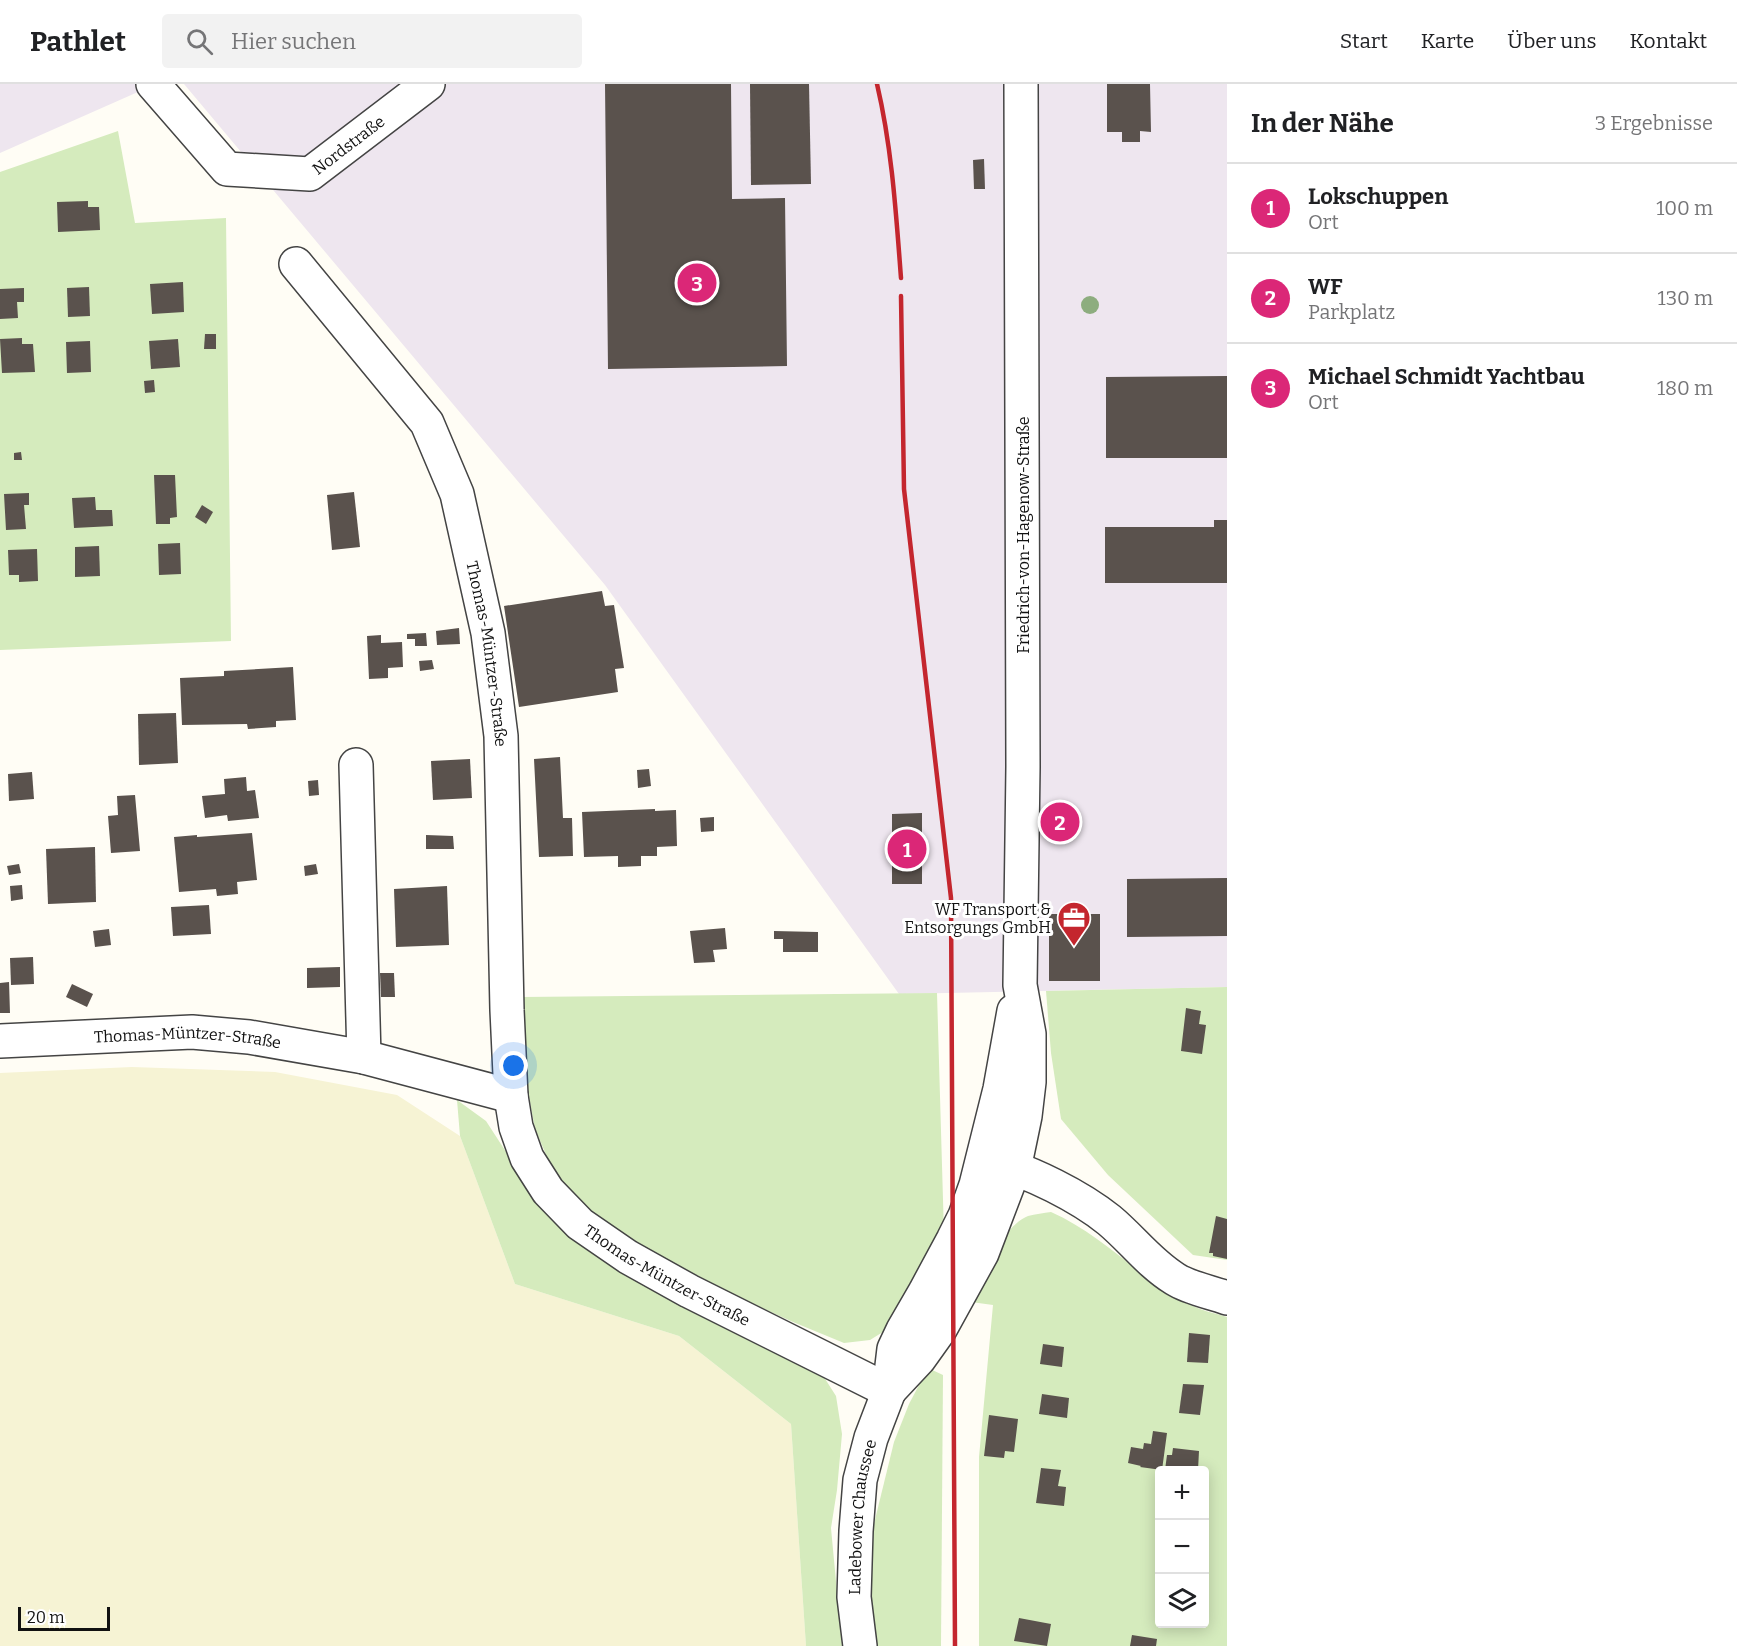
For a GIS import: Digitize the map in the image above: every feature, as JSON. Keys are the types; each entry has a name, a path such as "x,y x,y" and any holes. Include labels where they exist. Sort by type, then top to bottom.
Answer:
{"street":[{"name":"Nordstraße","path":"153,84 227,169 310,174 428,84"},
{"name":"Friedrich-von-Hagenow-Straße","path":"1014,1169 1025,1116 1029,1082 1029,1034 1020,985 1023,767 1021,84"},
{"name":"Thomas-Müntzer-Straße","path":"296,264 427,423 457,494 488,633 501,736 511,1096 516,1127 527,1158 548,1191 580,1224 628,1257 689,1291 889,1391"},
{"path":"356,765 364,1057"},
{"name":"Friedrich-von-Hagenow-Straße","path":"983,1159 1000,1089 1020,985"},
{"name":"Thomas-Müntzer-Straße","path":"0,1041 192,1032 249,1037 364,1057 511,1096"},
{"path":"983,1159 1014,1169 1092,1208 1128,1238 1150,1262 1177,1281 1227,1298"},
{"name":"Ladebower Chaussee","path":"860,1646 854,1597 860,1480 871,1438 889,1391 894,1349 964,1216 983,1159"},
{"name":"Ladebower Chaussee","path":"889,1391 919,1359 954,1307 982,1253 1014,1169"}],"shaded area":[{"path":"0,84 156,84 0,153"},
{"path":"184,84 1227,84 1227,987 899,994 605,585"},
{"path":"132,1067 275,1072 397,1095 460,1136 515,1284 679,1336 791,1424 806,1646 0,1646 0,1073"}],"green space":[{"path":"118,131 135,223 226,218 231,641 0,650 0,172"},
{"path":"1227,987 1227,1260 1193,1255 1108,1175 1061,1119 1051,1053 1046,991"},
{"path":"937,993 944,1234 899,1322 870,1340 844,1343 720,1289 684,1268 633,1245 593,1215 554,1173 535,1129 527,1086 521,997"},
{"path":"457,1100 486,1121 529,1193 562,1227 822,1374 836,1396 842,1434 831,1528 842,1646 806,1646 791,1424 679,1336 515,1284 460,1136"},
{"path":"1051,1212 1069,1221 1169,1293 1187,1303 1227,1317 1227,1646 979,1646 979,1457 993,1305 971,1302 1001,1241 1018,1222 1028,1216"},
{"path":"928,1368 943,1375 941,1646 876,1646 870,1597 872,1532 894,1442 909,1404"}],"building":[{"path":"605,84 731,84 732,199 785,198 787,366 608,369"},
{"path":"750,84 809,84 811,184 751,185"},
{"path":"1107,84 1150,84 1151,132 1140,131 1140,142 1122,142 1122,132 1107,132"},
{"path":"984,159 985,189 974,189 973,160"},
{"path":"88,201 88,207 99,207 100,230 58,232 57,202"},
{"path":"183,282 184,312 152,314 150,284"},
{"path":"89,287 90,316 68,317 67,288"},
{"path":"24,288 24,302 17,302 18,318 0,319 0,289"},
{"path":"205,334 216,334 216,349 204,349"},
{"path":"22,338 22,344 33,344 35,372 2,373 0,339"},
{"path":"178,339 180,367 151,369 149,341"},
{"path":"90,341 91,372 67,373 66,342"},
{"path":"1227,376 1227,458 1106,458 1106,377"},
{"path":"154,380 155,392 145,393 144,381"},
{"path":"21,452 22,460 14,460 14,453"},
{"path":"154,475 175,475 177,517 170,518 170,524 156,524"},
{"path":"354,492 360,547 332,550 327,495"},
{"path":"29,493 29,505 24,505 26,529 6,530 4,494"},
{"path":"95,497 96,510 112,510 113,526 74,528 72,498"},
{"path":"202,505 213,512 206,524 195,517"},
{"path":"1214,520 1227,520 1227,583 1105,583 1105,527 1214,527"},
{"path":"180,543 181,574 159,575 158,544"},
{"path":"99,546 100,576 75,577 75,547"},
{"path":"37,549 38,581 19,582 19,575 9,575 8,550"},
{"path":"602,591 605,606 614,605 624,668 615,669 618,692 519,707 504,606"},
{"path":"459,628 460,644 437,645 436,631"},
{"path":"426,633 427,646 415,646 415,639 407,639 407,634"},
{"path":"381,635 381,643 402,642 403,667 388,668 388,678 369,679 367,636"},
{"path":"432,660 434,669 420,671 419,661"},
{"path":"293,667 296,720 276,721 276,727 248,729 247,724 182,725 180,678 224,676 224,671"},
{"path":"176,713 178,763 139,765 138,714"},
{"path":"560,757 563,818 572,818 573,856 539,857 534,759"},
{"path":"470,759 472,798 433,800 431,761"},
{"path":"649,769 651,786 638,788 637,770"},
{"path":"32,772 34,799 9,801 8,774"},
{"path":"246,777 247,791 255,790 259,818 228,821 227,815 205,818 202,796 225,794 224,779"},
{"path":"318,780 319,795 309,796 308,781"},
{"path":"135,795 140,851 111,853 108,816 118,815 117,796"},
{"path":"655,809 655,811 676,810 677,846 657,847 657,856 641,856 641,866 618,867 618,856 584,857 582,812"},
{"path":"922,813 922,884 892,884 892,814"},
{"path":"714,817 714,831 701,832 700,818"},
{"path":"252,833 257,880 237,882 238,894 217,896 216,889 179,892 174,837"},
{"path":"426,835 453,836 454,849 426,849"},
{"path":"95,847 96,902 48,904 46,849"},
{"path":"19,864 21,873 9,875 7,866"},
{"path":"316,864 318,874 305,876 304,866"},
{"path":"1227,878 1227,936 1127,937 1127,879"},
{"path":"22,885 23,899 11,901 10,886"},
{"path":"447,886 449,945 396,947 394,889"},
{"path":"209,905 211,934 173,936 171,907"},
{"name":"WF Transport & Entsorgungs GmbH","path":"1049,914 1100,914 1100,981 1049,981"},
{"path":"725,928 727,949 713,950 715,962 694,963 690,931"},
{"path":"109,929 111,945 95,947 93,931"},
{"path":"774,931 818,932 818,952 783,952 783,939 774,939"},
{"path":"33,957 34,984 11,985 10,958"},
{"path":"340,967 340,987 307,988 307,968"},
{"path":"380,973 394,973 395,997 381,997"},
{"path":"9,982 10,1013 0,1013 0,983"},
{"path":"72,984 93,994 87,1007 66,997"},
{"path":"1186,1008 1201,1011 1199,1024 1206,1025 1202,1054 1181,1051"},
{"path":"1216,1216 1227,1219 1227,1259 1209,1253"},
{"path":"1189,1333 1210,1335 1208,1363 1187,1362"},
{"path":"1043,1344 1064,1347 1062,1367 1040,1364"},
{"path":"1183,1384 1204,1385 1200,1415 1179,1413"},
{"path":"1042,1394 1069,1398 1067,1418 1039,1414"},
{"path":"989,1415 1018,1419 1014,1452 1005,1451 1004,1458 984,1456"},
{"path":"1153,1431 1167,1433 1163,1466 1155,1466 1155,1469 1128,1463 1131,1447 1143,1449 1144,1443 1151,1444"},
{"path":"1173,1448 1199,1451 1198,1466 1166,1466 1167,1455 1172,1455"},
{"path":"1041,1468 1061,1470 1058,1486 1066,1487 1064,1506 1036,1503"},
{"path":"1019,1618 1051,1624 1047,1646 1014,1641"},
{"path":"1132,1635 1157,1639 1156,1646 1130,1646"}],"railway":[{"path":"877,84 890,156 901,278"},
{"path":"901,296 904,489 951,898 955,1646"}],"place":[{"name":"Michael Schmidt Yachtbau","path":"697,283"},
{"name":"WF","path":"1060,822"},
{"name":"Lokschuppen","path":"907,849"},
{"name":"WF Transport & Entsorgungs GmbH","path":"1074,947"}]}
